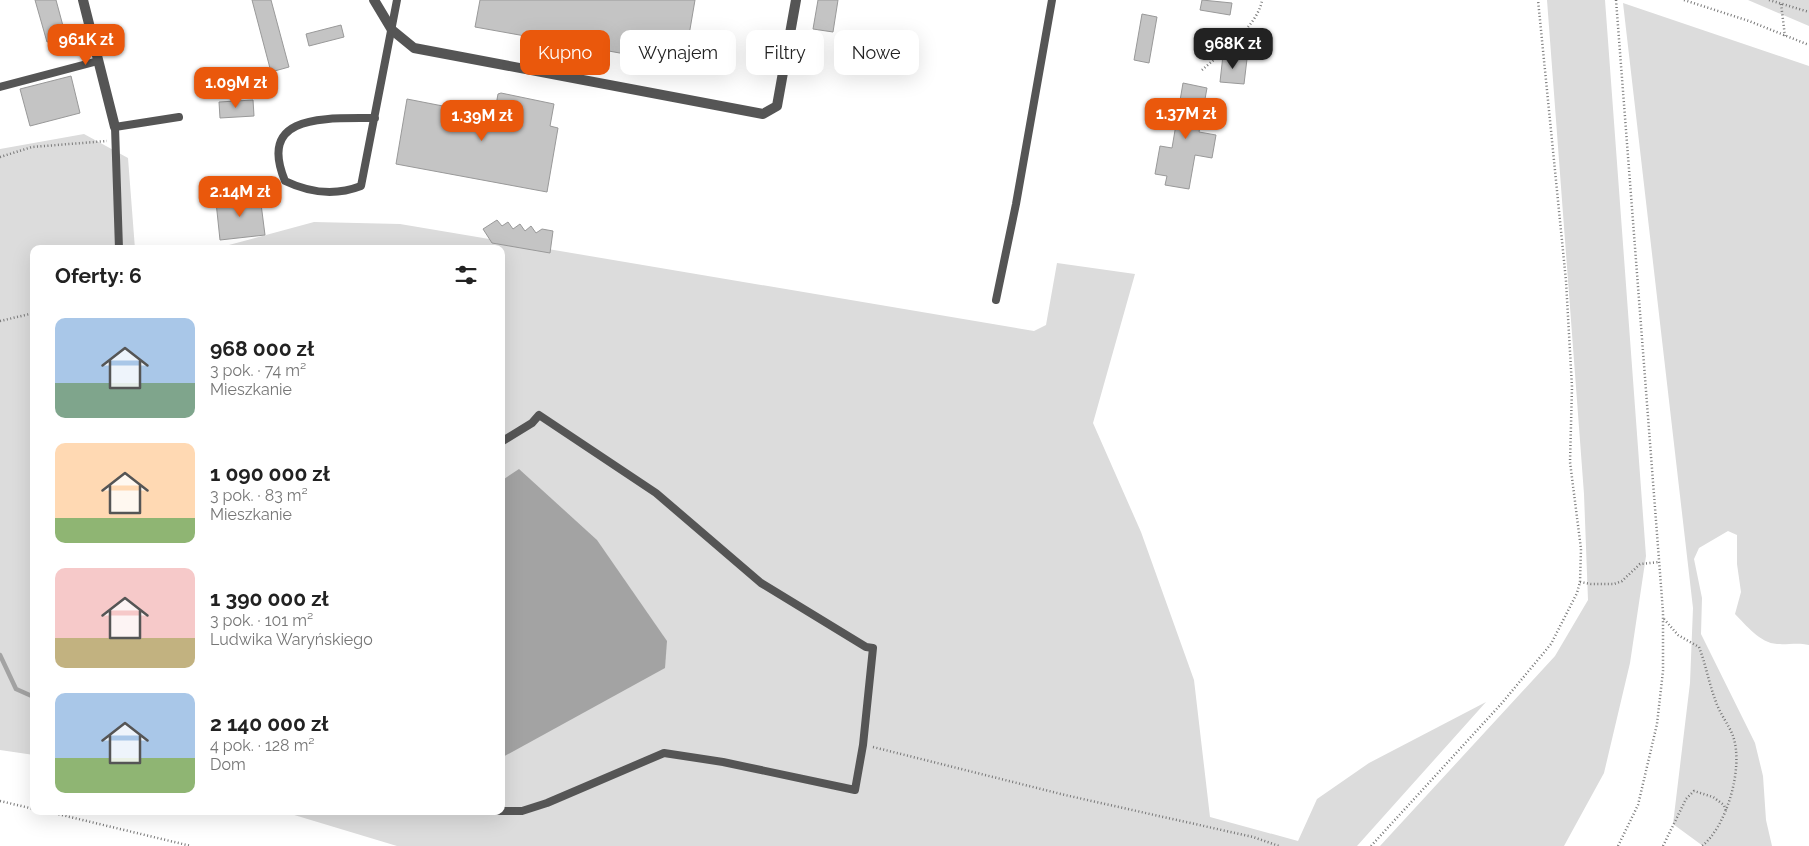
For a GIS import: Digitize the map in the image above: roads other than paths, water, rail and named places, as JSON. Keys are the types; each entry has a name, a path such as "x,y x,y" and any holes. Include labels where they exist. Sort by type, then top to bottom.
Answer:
{"street":[{"path":"83,0 115,126"},
{"path":"374,0 392,30 414,48 763,114 777,106 796,0"}],"lane":[{"path":"375,118 320,119 302,122 287,131 280,143 278,152 280,167 285,181 300,188 329,193 347,192 361,186 375,118 397,0"},
{"path":"996,300 1016,204 1052,0"},
{"path":"0,87 98,61"},
{"path":"119,245 115,126 179,118"},
{"path":"505,440 532,423 539,415 656,493 761,583 866,646 873,648 863,745 855,790 723,762 664,753 547,803 522,811 505,811"}],"waterway":[{"path":"0,655 16,689 30,695"}]}
